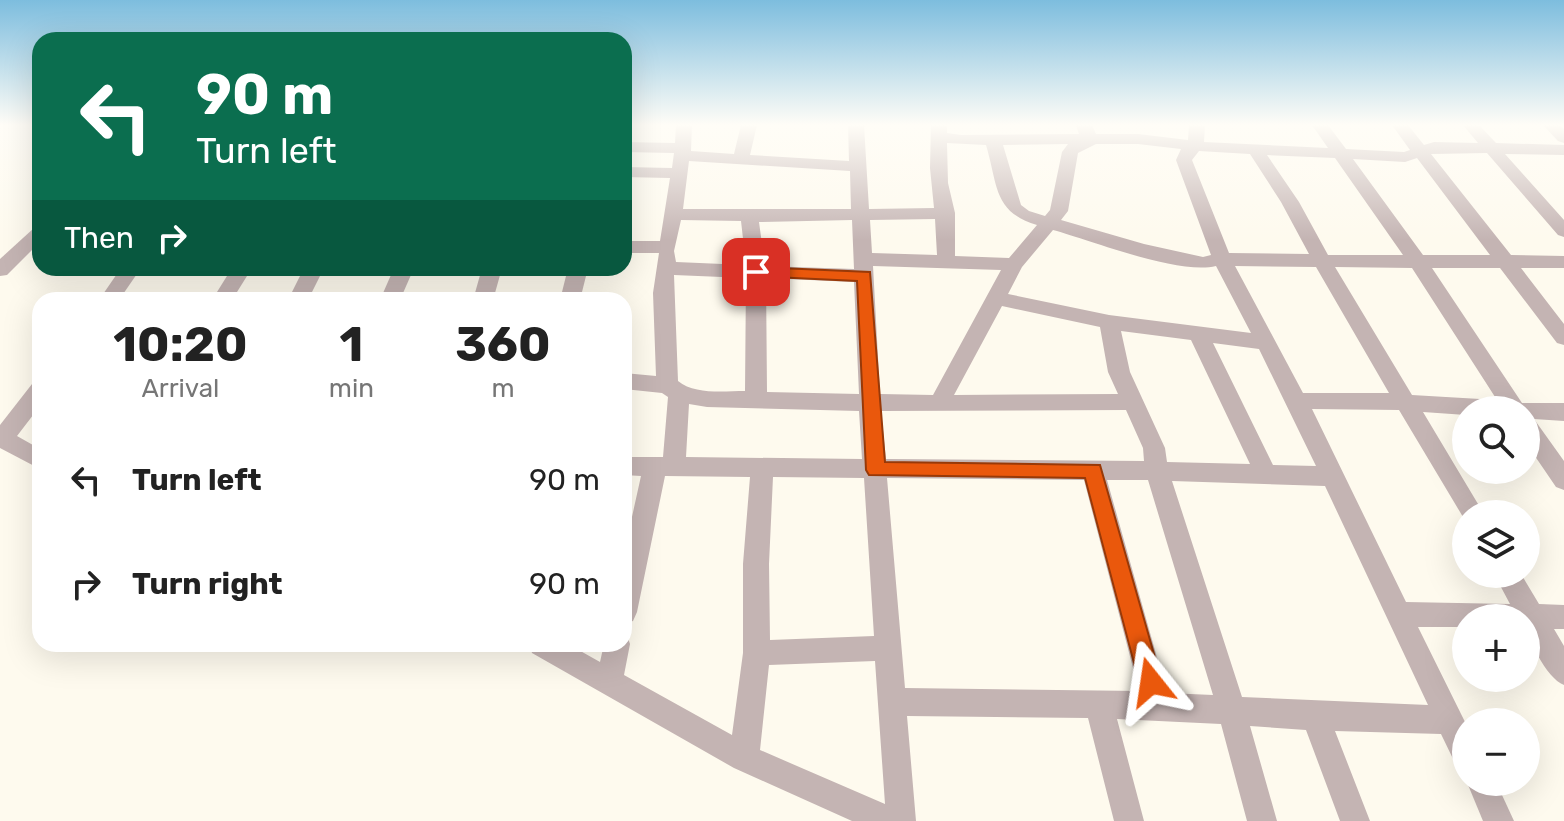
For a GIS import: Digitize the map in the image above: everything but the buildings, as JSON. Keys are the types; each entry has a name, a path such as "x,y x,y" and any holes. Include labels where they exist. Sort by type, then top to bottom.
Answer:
{"street":[{"path":"632,170 663,163"},
{"path":"632,584 665,466 673,390 663,293 681,163"},
{"path":"797,163 860,167"},
{"path":"860,163 870,405 901,821"},
{"path":"938,163 946,213 946,261"},
{"path":"1001,163 1016,211 1189,261 1564,262"},
{"path":"939,404 1014,264 1052,222 1061,204 1068,163"},
{"path":"1185,163 1222,259 1297,401 1452,728"},
{"path":"1264,163 1290,202 1464,500"},
{"path":"1347,163 1418,262 1506,396"},
{"path":"1430,163 1564,338"},
{"path":"1504,163 1564,231"},
{"path":"672,214 946,213"},
{"path":"749,216 756,272 756,400"},
{"path":"0,270 32,239"},
{"path":"632,247 668,247"},
{"path":"18,252 32,253"},
{"path":"666,268 756,272 946,261 1014,264"},
{"path":"997,298 1109,322 1266,342"},
{"path":"1109,322 1116,364 1154,448 1157,471 1232,711 1262,821"},
{"path":"1199,335 1267,476"},
{"path":"632,382 707,399 870,405 1132,402"},
{"path":"32,400 1,438 32,455"},
{"path":"1297,401 1370,400 1452,406"},
{"path":"1540,411 1564,412"},
{"path":"1540,445 1564,480"},
{"path":"632,466 1157,471 1330,476"},
{"path":"744,758 757,653 756,564 762,468"},
{"path":"1093,471 1157,706"},
{"path":"1397,614 1452,615"},
{"path":"1540,616 1564,617"},
{"path":"1540,631 1564,672"},
{"path":"757,653 886,648"},
{"path":"556,652 744,758 887,821"},
{"path":"609,681 615,652"},
{"path":"890,702 1099,704 1448,720"},
{"path":"1099,704 1129,821"},
{"path":"1315,716 1355,821"},
{"path":"1487,796 1499,821"}],"route":[{"path":"756,272 865,276 876,470 1093,471 1151,682"}]}
